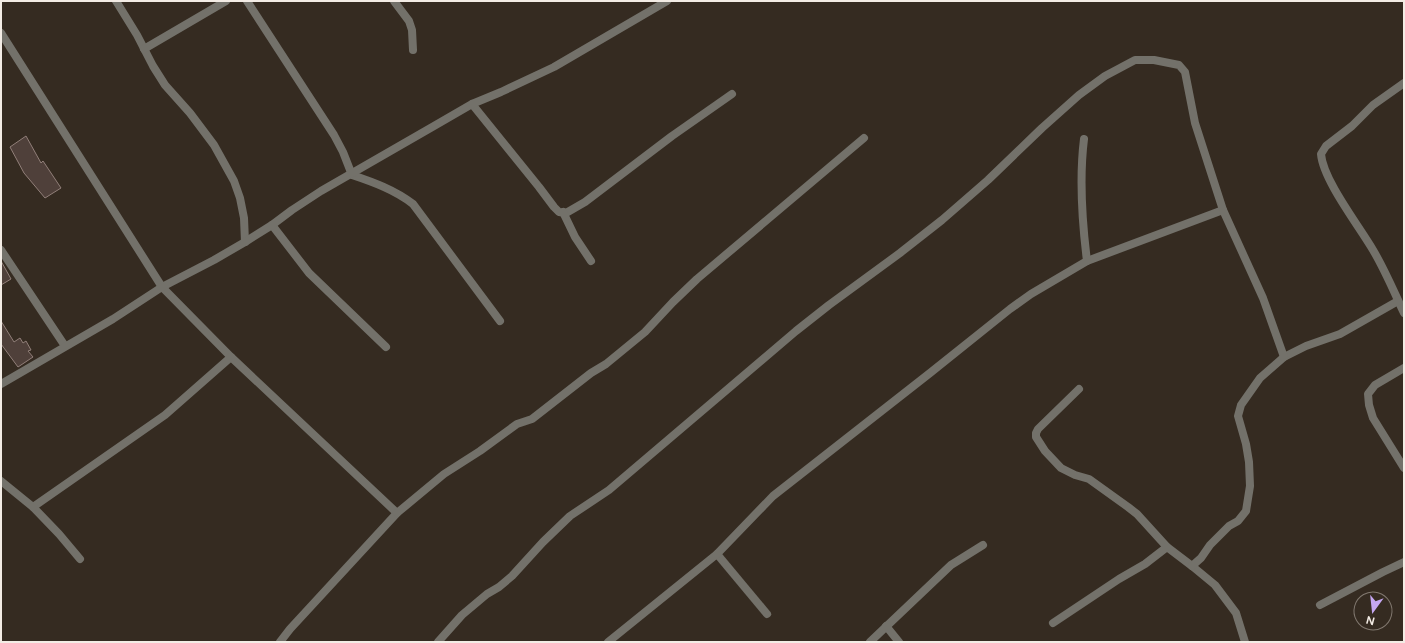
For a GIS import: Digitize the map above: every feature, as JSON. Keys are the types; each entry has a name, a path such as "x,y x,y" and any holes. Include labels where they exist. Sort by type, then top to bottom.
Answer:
{"street":[{"path":"116,1 137,35 164,85 190,113 214,145 234,181 240,198 244,218 245,242"},
{"path":"144,49 226,1"},
{"path":"247,1 334,134 352,175"},
{"path":"394,1 409,21 412,30 412,50"},
{"path":"1,384 113,319 162,286 214,260 245,242 292,210 472,104 554,67 667,1"},
{"path":"1,33 162,286 231,357 397,513"},
{"path":"438,642 462,615 512,576 543,542 570,516 609,490 829,305 942,220 988,180 1079,95 1104,76 1135,60 1154,60 1180,64 1185,72 1195,123 1223,210 1263,298 1284,357"},
{"path":"1404,83 1373,105 1352,126 1326,146 1321,154 1323,167 1336,192 1374,251 1404,313"},
{"path":"472,104 539,186 554,207 559,212 566,213 586,202 672,136 732,94"},
{"path":"280,642 397,513 444,474 480,451 517,424 532,419 591,373 606,364 645,332 697,279 864,138"},
{"path":"1084,139 1082,159 1082,208 1087,261"},
{"path":"352,175 370,181 406,198 413,204 500,321"},
{"path":"608,642 717,554 773,496 1031,294 1087,261 1223,210"},
{"path":"563,212 575,237 591,261"},
{"path":"272,224 309,273 386,347"},
{"path":"1,250 65,346"},
{"path":"1192,566 1201,558 1210,545 1229,526 1238,521 1246,511 1250,486 1249,462 1246,444 1238,416 1241,405 1260,378 1284,357 1306,346 1340,334 1398,301"},
{"path":"33,507 165,415 231,357"},
{"path":"1404,368 1375,385 1368,394 1369,405 1373,418 1404,468"},
{"path":"1079,389 1038,429 1036,437 1045,451 1061,468 1075,475 1089,479 1137,514 1167,547 1215,585 1236,613 1245,642"},
{"path":"1,481 33,507 80,559"},
{"path":"870,642 951,566 983,545"},
{"path":"1053,623 1119,579 1146,564 1167,547"},
{"path":"717,554 767,614"},
{"path":"1320,605 1404,562"},
{"path":"886,626 899,642"}],"building":[{"path":"26,136 41,163 43,161 61,188 45,198 24,173 10,147"},
{"path":"1,261 11,279 1,285"},
{"path":"1,321 14,342 20,338 23,343 26,341 31,350 28,351 33,357 18,367 1,344"}]}
